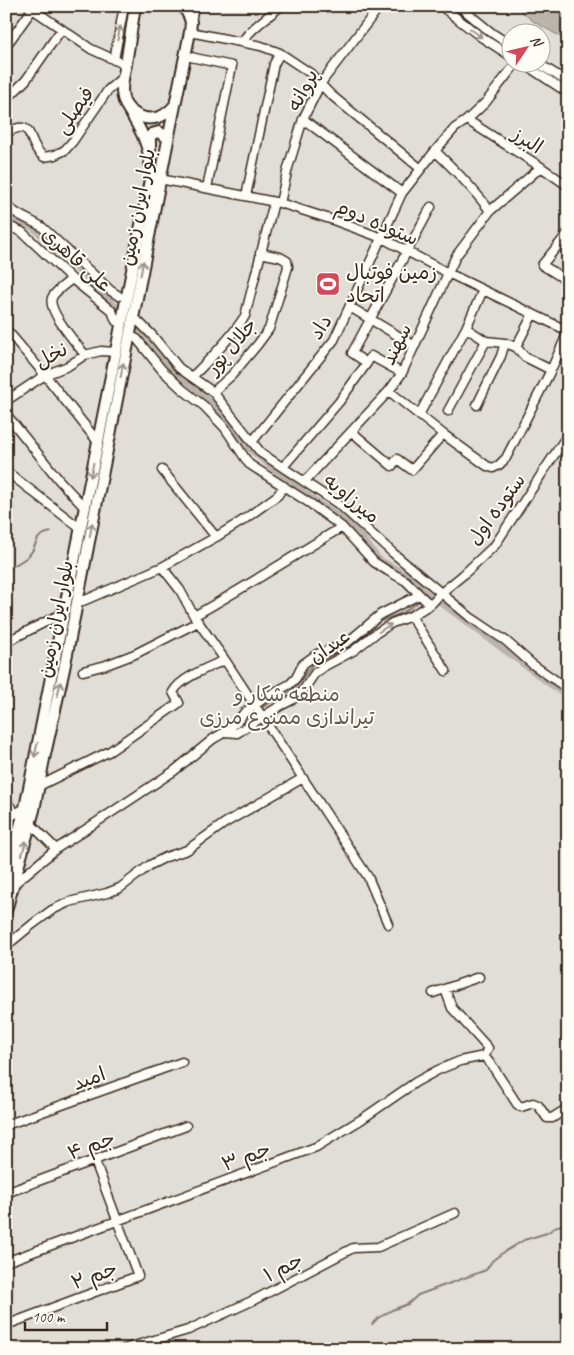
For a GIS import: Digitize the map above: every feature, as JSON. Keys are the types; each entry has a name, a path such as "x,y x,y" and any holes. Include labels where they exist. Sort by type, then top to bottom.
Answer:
{"main road":[{"path":"183,6 189,16 191,27"},
{"path":"136,9 123,77 122,97 125,104 139,116 151,118 163,116 175,104"},
{"name":"بلوار ایران زمین","path":"10,880 31,824 191,27"},
{"name":"بلوار ایران زمین","path":"6,911 10,880 116,352 121,322 122,300 151,175 150,154 143,134 125,104"},
{"path":"150,154 150,137 152,134 159,132 168,138"}],"street":[{"path":"114,60 124,6"},
{"path":"194,6 191,27 280,53 310,73 330,94 421,169"},
{"path":"242,42 245,37 281,6"},
{"name":"پروانه","path":"192,377 216,354 245,316 260,253 303,118 321,83 380,6"},
{"path":"441,6 502,50"},
{"path":"459,6 502,40"},
{"path":"6,46 31,7 61,30 91,49 126,65"},
{"path":"6,100 26,80 61,30"},
{"path":"246,196 274,64 280,53"},
{"path":"186,56 232,66 207,188"},
{"name":"داد","path":"252,442 334,340 402,193 455,128 468,121 511,72"},
{"path":"535,72 568,93"},
{"path":"552,72 568,82"},
{"name":"فیصلی","path":"6,133 17,127 24,127 28,131 39,154 44,157 65,150 108,90 123,77"},
{"path":"303,118 402,193"},
{"name":"البرز","path":"468,121 568,186"},
{"path":"435,151 477,193 490,211"},
{"name":"سهند","path":"304,481 389,392 402,373 456,256 490,211 541,167"},
{"name":"ستوده دوم","path":"160,179 277,202 382,238 448,273 568,331"},
{"path":"6,205 16,213 42,227 122,300"},
{"path":"367,364 352,353 431,207"},
{"name":"علی قاهری","path":"6,225 22,232 72,278 112,311 116,321 121,322"},
{"path":"568,233 542,265 568,281"},
{"name":"جلال پور","path":"213,392 232,375 269,329 288,267 286,261 280,257 260,253"},
{"path":"72,278 52,296 51,303 62,325 85,355"},
{"path":"418,415 466,328 483,290"},
{"path":"350,307 415,346"},
{"path":"516,347 534,314"},
{"name":"میرزاویه","path":"133,316 152,335 179,368 213,392 261,453 304,481 315,498 341,506 393,553 430,598 470,617 506,641 532,664 568,689"},
{"path":"466,328 486,341 505,343 516,347 525,357 550,370"},
{"path":"6,330 45,375 98,442"},
{"path":"389,392 443,434 487,466 493,468 506,458 568,331"},
{"path":"130,333 162,370 204,406 225,428 249,464 284,486 315,498 374,562 430,598"},
{"path":"448,411 486,341"},
{"path":"477,405 501,356 505,343"},
{"name":"نخل","path":"6,401 45,375 68,366 85,355 101,351 116,352"},
{"path":"283,467 339,402 371,356 402,373"},
{"path":"6,414 59,480 85,508"},
{"path":"352,432 392,466 397,459 412,470 443,434"},
{"name":"ستوده اول","path":"430,598 463,575 495,545 568,434"},
{"path":"162,470 216,537"},
{"path":"6,471 81,530"},
{"path":"76,604 162,567 216,537 278,495 284,486"},
{"path":"83,671 135,654 196,619 236,592 342,527"},
{"path":"162,567 180,590 196,619 368,877 388,924"},
{"name":"عیدان","path":"225,732 237,734 292,700 302,692 315,674 324,667 353,651 392,623 411,616 430,598"},
{"name":"عیدان","path":"10,880 174,771 236,723 244,713 266,697 290,684 296,678 303,664 317,654 349,641 382,614 430,598"},
{"path":"6,642 64,612"},
{"path":"411,616 446,671"},
{"path":"39,786 110,751 179,703 173,692 176,687 196,673 225,660"},
{"path":"6,946 52,910 70,902 120,888 150,865 187,850 225,823 303,778"},
{"path":"6,800 15,814"},
{"path":"6,819 25,808"},
{"path":"31,824 56,849"},
{"path":"433,993 478,977"},
{"path":"445,989 452,1008 488,1048 484,1056 493,1066 517,1104 521,1107 534,1102 547,1118 552,1118 568,1108"},
{"name":"جم ۳","path":"6,1262 316,1147 362,1119 416,1082 438,1070 460,1061 484,1056"},
{"name":"امید","path":"6,1125 182,1062"},
{"name":"جم ۴","path":"6,1193 186,1126"},
{"path":"95,1161 117,1222"},
{"name":"جم ۱","path":"124,1349 188,1330 254,1300 353,1248 378,1247 456,1212"},
{"name":"جم ۲","path":"6,1325 138,1276 117,1222"}],"green space":[{"name":"منطقه شکار و تیراندازی ممنوع مرزی","path":"6,6 568,6 568,1349 6,1349"}],"shaded area":[{"path":"515,6 568,6 568,41 552,32 552,22 533,21"}],"waterway":[{"path":"6,215 11,220 33,228 124,314"},
{"path":"132,322 148,338 174,372 201,393 228,421 249,449 316,501 345,519 361,535 379,559 411,577 423,590 568,698"},
{"path":"6,570 28,556 38,538 51,532"},
{"path":"261,708 296,688 312,665 358,640 380,621 402,613 421,600"},
{"path":"372,1324 392,1310 408,1304 418,1295 486,1270 492,1261 524,1240 547,1233 557,1226 568,1224"}],"place":[{"name":"زمین فوتبال اتحاد","path":"328,284"}]}
